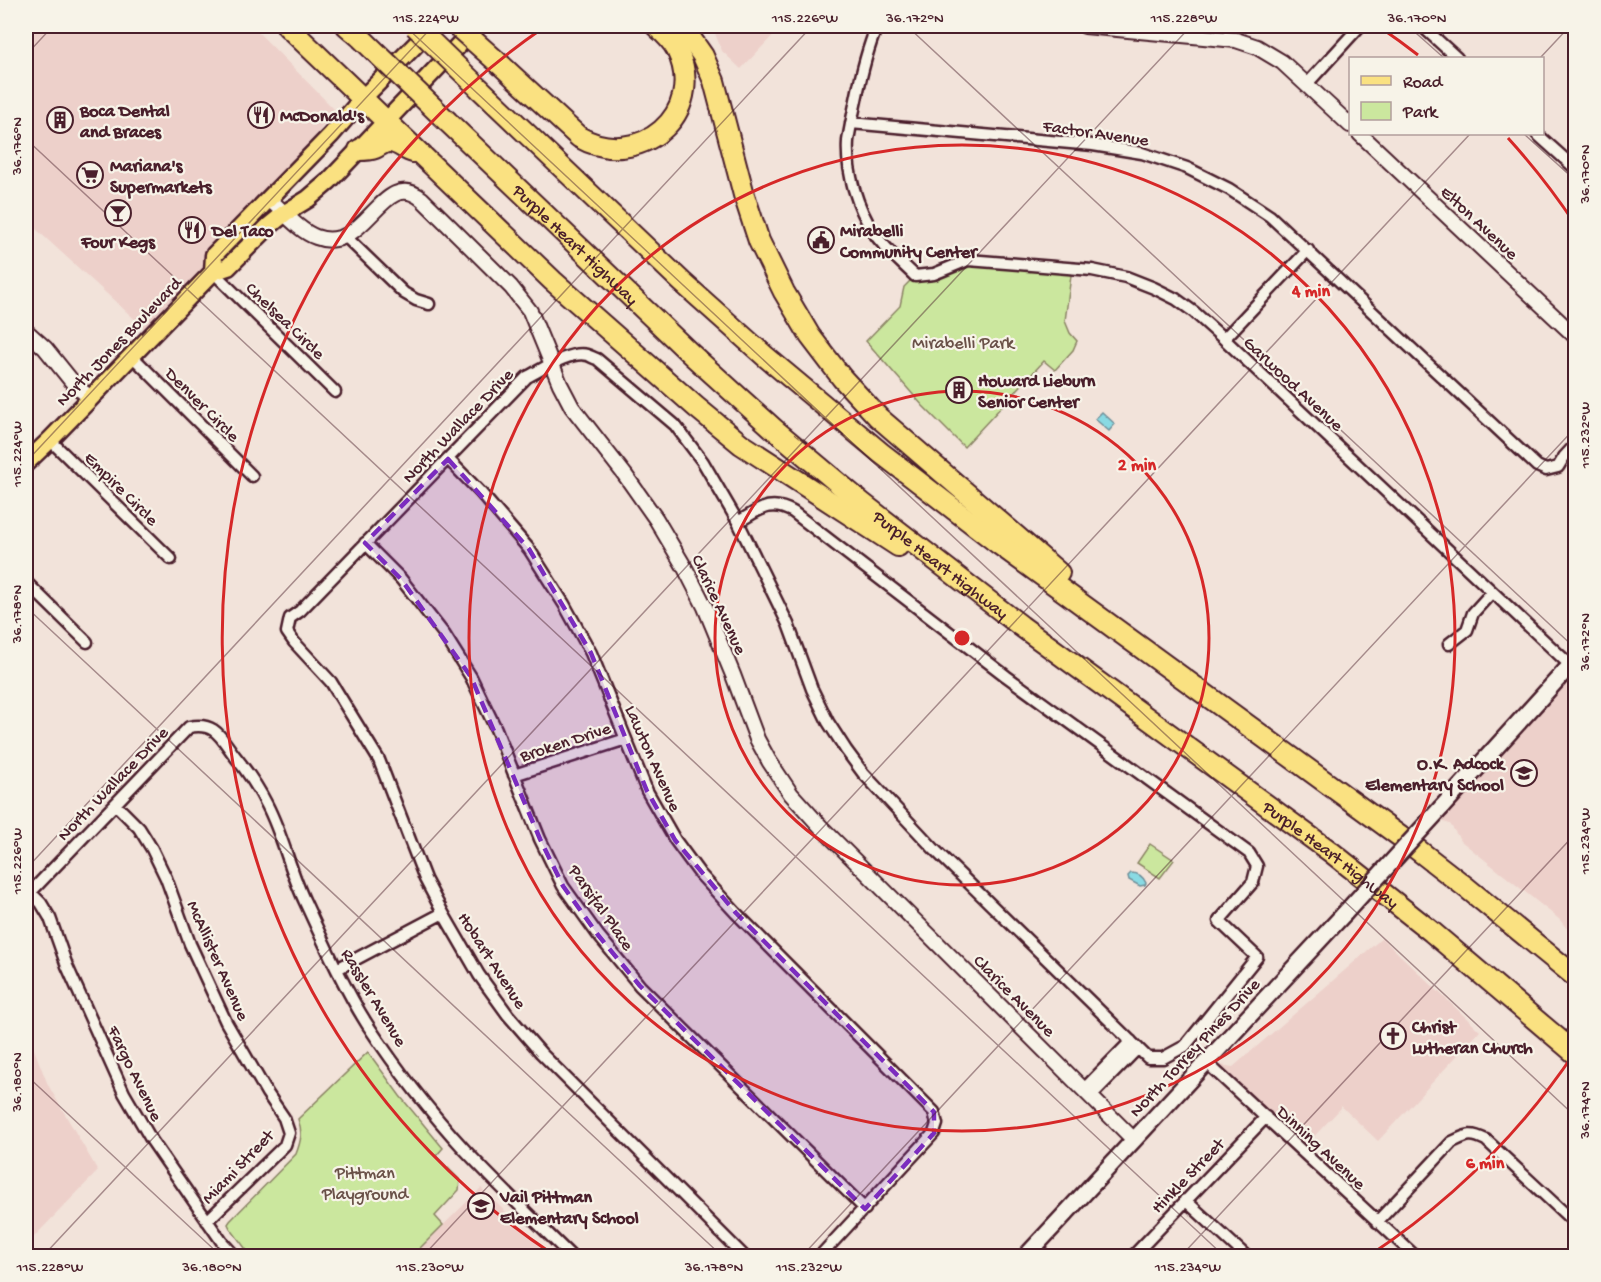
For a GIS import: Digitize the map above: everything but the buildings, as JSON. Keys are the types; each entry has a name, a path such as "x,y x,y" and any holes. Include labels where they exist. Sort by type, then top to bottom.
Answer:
{"highway":[{"path":"287,26 594,319 736,440 1021,626"},
{"path":"415,26 682,282 794,381 936,497 1409,843 1476,894 1575,977"},
{"path":"457,26 579,136 592,143 620,148 654,137 665,128 676,113 683,92 684,72 677,50 656,26"},
{"path":"682,26 703,56 714,81 744,195 767,258 783,292 835,370 860,399 897,435 1178,674"},
{"name":"Purple Heart Highway","path":"354,32 657,323 747,406 869,509 1021,626 1331,852 1432,932 1575,1054"},
{"path":"359,150 373,149 389,142 421,154"}],"main road":[{"name":"North Jones Boulevard","path":"213,272 214,255 434,26"},
{"name":"North Jones Boulevard","path":"26,464 213,272 228,267 266,229 315,193 477,26"},
{"name":"North Torrey Pines Drive","path":"1026,1257 1344,914 1573,662"}],"street":[{"path":"851,123 867,55 877,26"},
{"path":"1085,26 1236,40 1257,47 1287,66 1349,124"},
{"path":"1307,84 1360,26"},
{"path":"1422,26 1456,57"},
{"name":"Factor Avenue","path":"851,123 1094,145 1142,153 1187,168 1229,189 1270,216 1537,466 1546,470 1558,467 1575,444"},
{"name":"Garwood Avenue","path":"851,123 848,142 851,179 860,205 884,247 915,276 934,274 968,260 1092,270 1126,277 1176,299 1224,339 1492,592 1573,662"},
{"name":"Elton Avenue","path":"1361,135 1575,337"},
{"path":"1538,135 1575,169"},
{"name":"Clarice Avenue","path":"345,236 392,195 406,191 416,195 519,296 530,311 572,407 626,475 685,568 709,617 757,739 791,794 828,834 1134,1140"},
{"path":"270,199 304,231 316,238 329,239 345,236 404,293 429,304"},
{"path":"1224,339 1308,250"},
{"name":"Chelsea Circle","path":"213,272 335,392"},
{"path":"26,331 45,348 74,384 90,398"},
{"name":"North Wallace Drive","path":"287,632 290,618 300,611 527,377 553,363 575,355 586,354 597,359 669,419 703,462 738,522 788,624 812,689 828,722 863,773 935,850 1135,1045"},
{"name":"Denver Circle","path":"131,355 252,476"},
{"name":"Empire Circle","path":"50,440 171,559"},
{"name":"Lawton Avenue","path":"448,459 529,549 564,604 591,653 647,791 675,840 700,874 934,1112 937,1124 934,1133 865,1209"},
{"path":"738,522 767,506 783,506 793,512 1022,688 1248,853 1257,866 1252,882 1219,921 1257,957 1185,1046 1163,1058 1148,1058 1135,1045 1087,1093"},
{"name":"Parsifal Place","path":"365,543 401,579 444,634 471,677 496,729 540,838 563,886 598,935 640,986 865,1209"},
{"path":"26,582 87,642"},
{"path":"1449,644 1467,630 1473,613 1492,592"},
{"name":"Hobart Avenue","path":"287,632 331,682 379,760 425,879 479,975 508,1015 541,1053 744,1257"},
{"name":"North Wallace Drive","path":"28,894 189,727 200,725"},
{"name":"Rassler Avenue","path":"200,725 209,727 219,735 255,782 268,807 303,898 366,1023 439,1121 571,1257"},
{"name":"Broken Drive","path":"514,775 626,739"},
{"name":"McAllister Avenue","path":"115,804 139,828 152,849 166,878 190,944 226,1022 284,1118 289,1133"},
{"name":"Fargo Avenue","path":"28,894 40,903 50,918 67,966 124,1093 152,1141 207,1221 235,1257"},
{"path":"337,969 443,913"},
{"name":"Dinning Avenue","path":"1207,1063 1414,1257"},
{"name":"Hinkle Street","path":"1133,1257 1266,1117"},
{"name":"Miami Street","path":"207,1221 285,1145 289,1133"},
{"path":"1377,1222 1452,1142 1467,1134 1486,1140 1575,1224"},
{"path":"1185,1200 1246,1257"},
{"path":"820,1257 865,1209"}],"highlighted area":[{"path":"448,459 529,549 591,653 647,791 675,840 736,913 934,1112 934,1133 865,1209 640,986 598,935 563,886 540,839 471,677 401,579 365,543"}],"shaded area":[{"path":"26,26 252,26 334,109 253,230 152,335 26,220"},
{"path":"712,26 782,26 741,69 722,51"},
{"name":"O.K. Adcock Elementary School","path":"1575,659 1575,936 1559,919 1461,841 1450,824 1432,818"},
{"path":"1382,938 1480,1031 1378,1141 1341,1106 1301,1150 1207,1063 1233,1067"},
{"path":"26,1029 48,1085 98,1171 26,1245"},
{"name":"Vail Pittman Elementary School","path":"481,1188 551,1256 412,1256"}],"green space":[{"name":"Mirabelli Park","path":"968,260 1072,268 1065,321 1070,333 1077,341 1073,350 1055,370 1044,361 964,447 923,406 866,341 900,306 904,287 915,276"},
{"path":"1150,844 1174,860 1160,878 1137,863"},
{"name":"Pittman Playground","path":"368,1052 400,1096 443,1148 436,1156 460,1180 459,1190 435,1216 443,1225 412,1256 251,1256 228,1224 296,1154 301,1137 298,1119"}],"water":[{"path":"1102,412 1115,424 1109,431 1095,419"},
{"path":"1131,873 1142,877 1145,885 1140,886 1129,880 1128,876"}],"place":[{"name":"McDonald's","path":"261,115"},
{"name":"Boca Dental and Braces","path":"60,120"},
{"name":"Mariana's Supermarkets","path":"90,175"},
{"name":"Four Kegs","path":"118,213"},
{"name":"Del Taco","path":"192,230"},
{"name":"Mirabelli Community Center","path":"821,240"},
{"name":"Howard Lieburn Senior Center","path":"959,390"},
{"name":"O.K. Adcock Elementary School","path":"1524,773"},
{"name":"Christ Lutheran Church","path":"1393,1036"},
{"name":"Vail Pittman Elementary School","path":"481,1206"}]}
